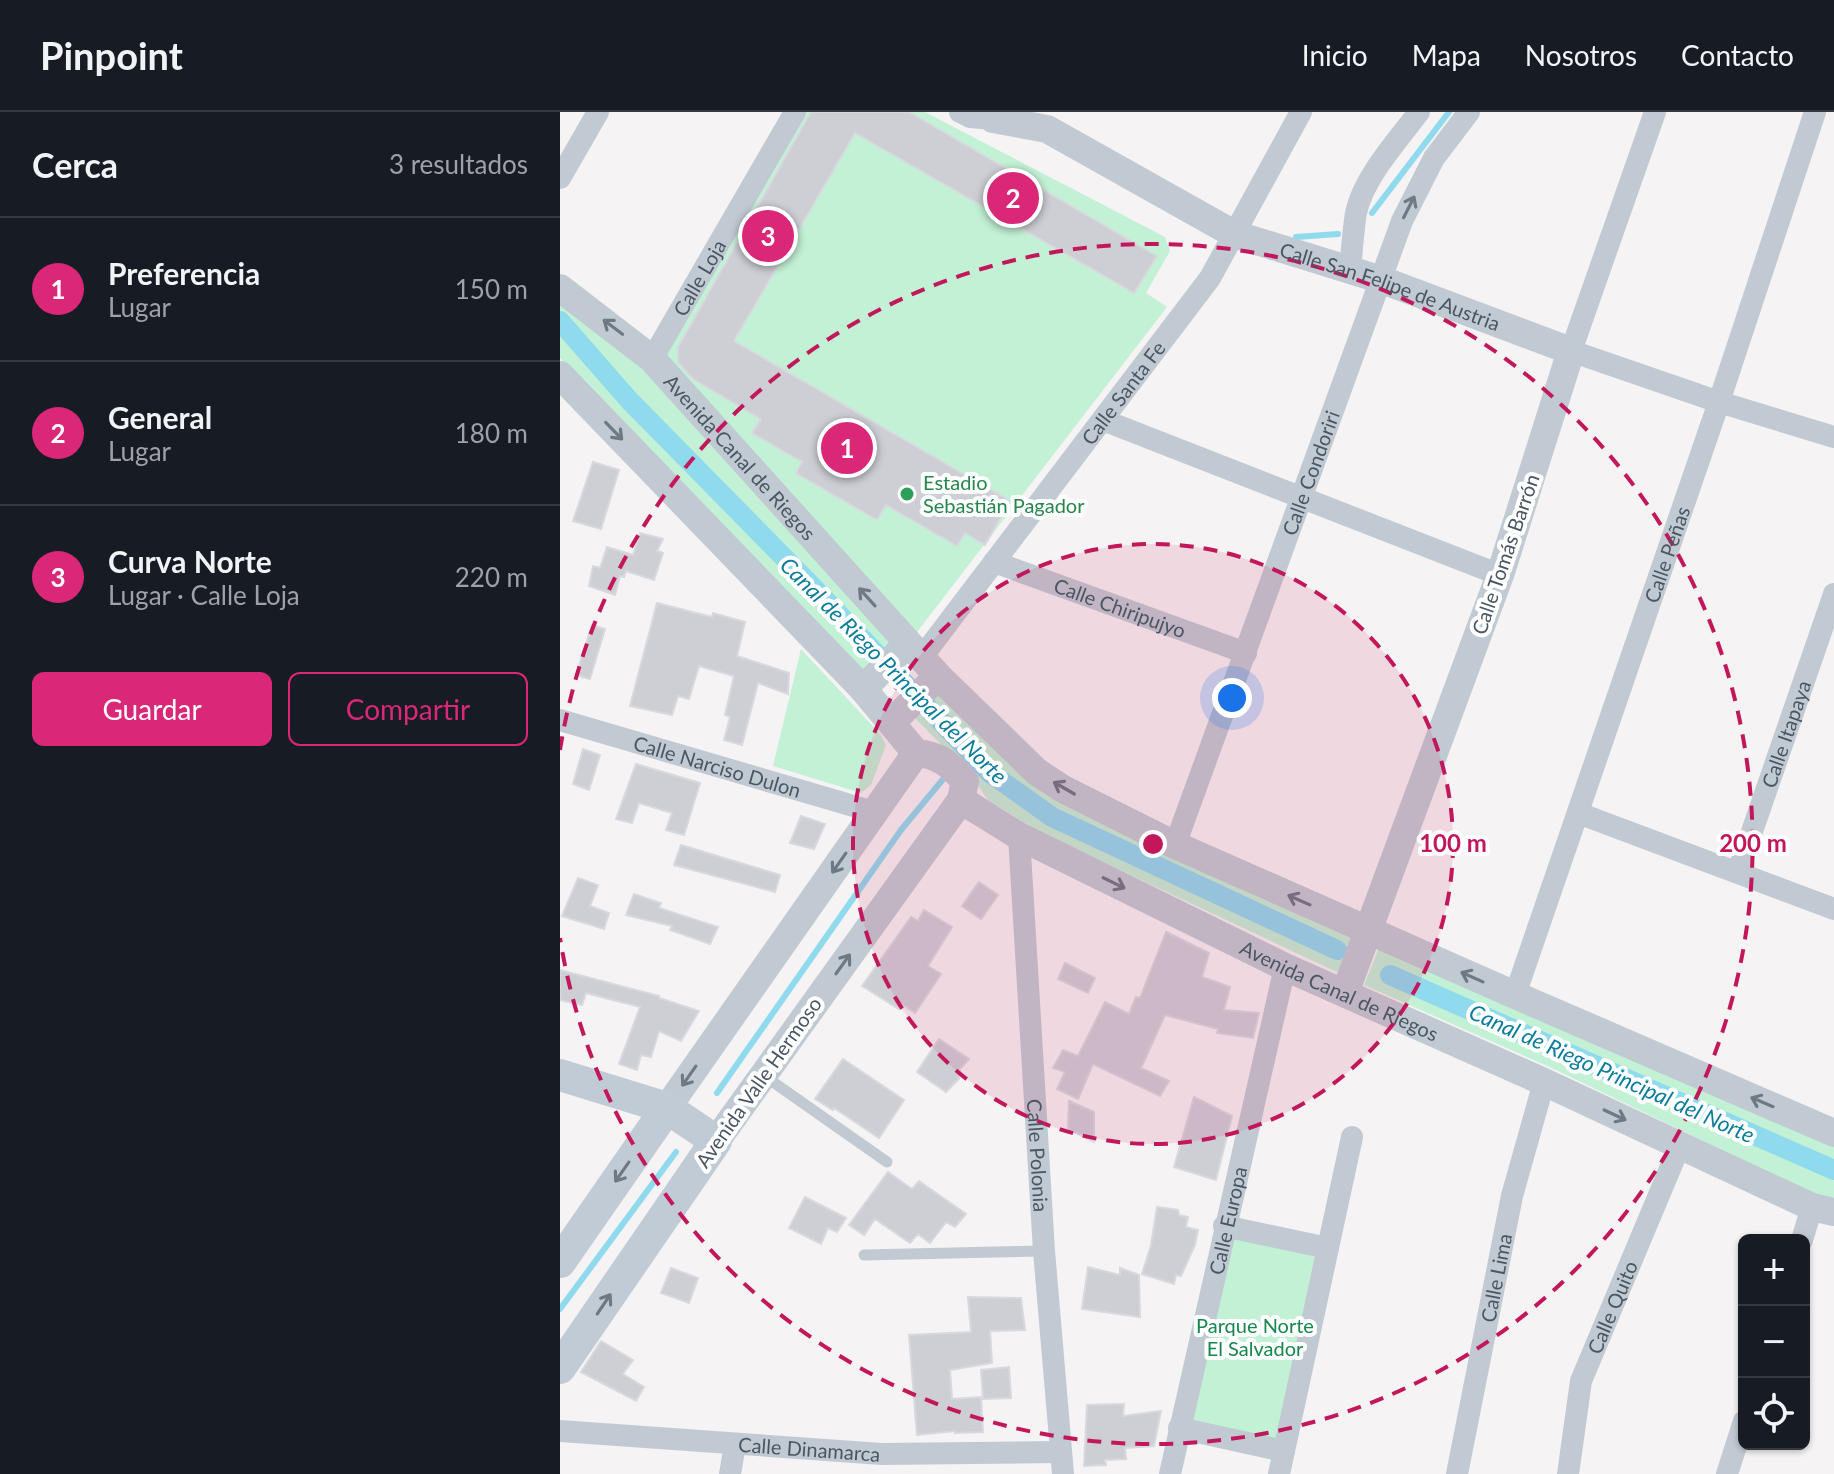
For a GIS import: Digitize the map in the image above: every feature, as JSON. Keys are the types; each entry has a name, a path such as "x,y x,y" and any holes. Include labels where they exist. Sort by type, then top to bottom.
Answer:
{"main road":[{"path":"560,1075 667,1108 716,1141"},
{"path":"560,1262 667,1108"},
{"name":"Avenida Valle Hermoso","path":"560,1368 716,1141"}],"street":[{"path":"560,178 598,112"},
{"name":"Calle Loja","path":"652,359 795,112"},
{"name":"Calle San Felipe de Austria","path":"960,112 970,117 1052,120 1234,234 1350,269 1571,351 1719,402 1834,437"},
{"name":"Calle Santa Fe","path":"903,679 1210,278 1301,112"},
{"path":"1350,269 1356,212 1361,198 1381,162 1419,112"},
{"name":"Calle Condoriri","path":"1175,845 1402,221 1434,158 1469,112"},
{"name":"Calle Tomás Barrón","path":"1345,993 1500,575 1571,351 1655,112"},
{"name":"Calle Peñas","path":"1515,995 1815,112"},
{"name":"Avenida Canal de Riegos","path":"560,288 652,359 903,679 916,753"},
{"name":"Avenida Canal de Riegos","path":"560,375 903,679 1063,789 1175,845 1834,1133"},
{"path":"1103,420 1500,575"},
{"name":"Calle Chiripujyo","path":"994,562 1246,653"},
{"name":"Calle Itapaya","path":"1738,872 1834,594"},
{"name":"Calle Narciso Dulon","path":"560,720 874,812"},
{"path":"667,1108 916,753 933,754 946,761 965,781 961,800"},
{"name":"Avenida Canal de Riegos","path":"961,800 1019,836 1285,967 1823,1210"},
{"name":"Avenida Valle Hermoso","path":"716,1141 961,800"},
{"path":"1578,813 1834,909"},
{"name":"Calle Polonia","path":"1019,836 1044,1251 1062,1463"},
{"name":"Calle Europa","path":"1170,1474 1285,967"},
{"name":"Calle Lima","path":"1457,1474 1512,1196 1544,1082"},
{"path":"1279,1474 1352,1137"},
{"name":"Calle Quito","path":"1568,1474 1581,1381 1680,1145"},
{"path":"1806,1234 1823,1210"},
{"path":"1224,1226 1328,1248"},
{"path":"1179,1428 1284,1451"},
{"name":"Calle Dinamarca","path":"560,1431 735,1445 1062,1463"},
{"path":"1727,1474 1738,1440"},
{"path":"730,1474 735,1445"}],"lane":[{"path":"762,1075 887,1162"},
{"path":"864,1255 1044,1251"}],"green space":[{"name":"Estadio Sebastián Pagador","path":"803,112 925,112 1165,237 1170,251 1146,293 1167,307 917,632 666,356"},
{"path":"560,299 648,374 894,642 865,673 560,358"},
{"path":"801,649 881,735 886,745 871,785 861,793 773,766"},
{"path":"940,690 1026,778 1355,938 1341,974 1043,834 988,800 970,774 913,716"},
{"path":"1379,948 1834,1144 1834,1200 1774,1175 1554,1069 1364,985"},
{"name":"Parque Norte El Salvador","path":"1233,1235 1317,1253 1277,1439 1193,1421"}],"building":[{"path":"811,112 909,112 1157,256 1134,293 855,133 734,341 1010,501 985,545 965,533 957,546 886,505 877,520 796,473 802,462 752,433 761,419 693,379 678,362 678,347"},
{"path":"593,462 619,470 601,529 573,521"},
{"path":"640,533 663,539 657,551 663,553 654,580 626,571 624,577 620,576 615,595 589,586 593,566 600,568 607,547 633,555"},
{"path":"657,603 745,622 737,656 789,673 788,694 758,683 742,745 724,740 730,717 725,715 734,676 699,666 689,699 678,696 672,715 630,706"},
{"path":"592,625 605,629 590,679 576,675"},
{"path":"583,749 600,755 589,790 573,784"},
{"path":"636,764 700,783 684,835 666,830 672,813 639,803 632,823 616,819"},
{"path":"801,816 825,824 814,849 790,843"},
{"path":"681,845 780,875 775,892 674,865"},
{"path":"578,878 598,885 590,906 609,913 604,929 562,916"},
{"path":"979,882 998,895 981,919 962,906"},
{"path":"634,894 661,903 659,908 718,927 710,944 670,930 672,926 626,915"},
{"path":"924,910 952,927 928,966 941,974 915,1013 902,1004 899,1009 862,986 911,917 918,921"},
{"path":"1166,932 1209,953 1202,977 1230,987 1224,1010 1259,1013 1253,1038 1217,1033 1218,1029 1165,1015 1141,1068 1169,1081 1160,1096 1093,1064 1078,1099 1057,1089 1065,1072 1053,1068 1063,1050 1078,1056 1105,1002 1129,1014 1136,997 1140,998"},
{"path":"1065,963 1095,978 1088,993 1058,979"},
{"path":"560,970 659,996 699,1011 681,1041 659,1031 651,1057 641,1055 637,1070 619,1064 640,1007 586,993 582,1005 560,1000"},
{"path":"939,1039 969,1059 960,1069 959,1079 946,1092 917,1072"},
{"path":"843,1059 904,1100 879,1138 815,1099"},
{"path":"1194,1097 1232,1116 1216,1180 1174,1167"},
{"path":"1069,1101 1094,1112 1094,1142 1068,1129"},
{"path":"888,1172 912,1189 919,1181 966,1214 955,1227 946,1222 930,1243 918,1234 910,1243 875,1219 864,1235 849,1225"},
{"path":"805,1197 846,1218 837,1232 828,1228 821,1244 789,1228"},
{"path":"1157,1207 1178,1210 1179,1215 1188,1217 1186,1227 1198,1230 1195,1245 1181,1276 1176,1275 1174,1284 1142,1274 1151,1245"},
{"path":"1088,1267 1120,1275 1120,1268 1139,1275 1140,1317 1082,1309"},
{"path":"671,1268 698,1278 689,1303 661,1293"},
{"path":"968,1297 1021,1298 1025,1330 990,1331 992,1363 950,1370 952,1399 981,1397 983,1432 917,1435 909,1335 971,1332"},
{"path":"601,1341 633,1360 623,1374 644,1387 636,1401 581,1372"},
{"path":"1009,1367 1011,1398 983,1399 981,1370"},
{"path":"1124,1404 1123,1416 1161,1411 1154,1446 1125,1448 1126,1459 1105,1460 1106,1465 1084,1466 1087,1405"}],"waterway":[{"path":"1372,213 1449,112"},
{"path":"1296,237 1338,234"},
{"name":"Canal de Riego Principal del Norte","path":"560,321 629,400 989,772 1052,817 1337,950"},
{"path":"717,1093 901,830 944,778"},
{"name":"Canal de Riego Principal del Norte","path":"1390,975 1834,1170"},
{"path":"560,1309 676,1152"}],"place":[{"name":"General","path":"1013,198"},
{"name":"Curva Norte","path":"768,236"},
{"name":"Preferencia","path":"847,448"},
{"name":"Estadio Sebastián Pagador","path":"907,494"}]}
